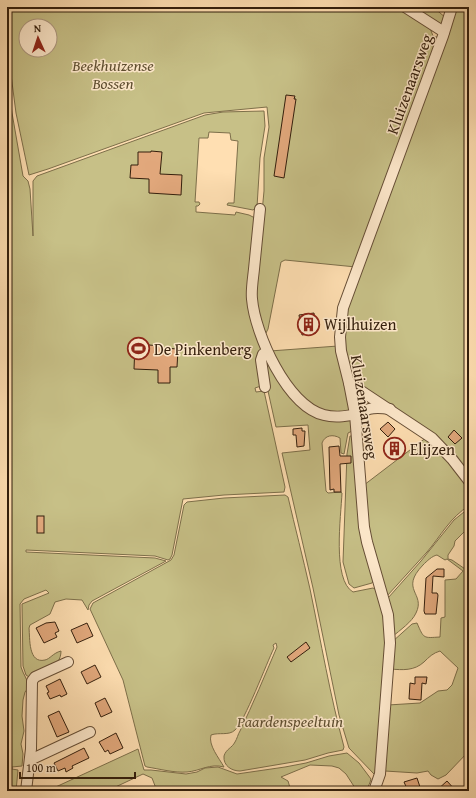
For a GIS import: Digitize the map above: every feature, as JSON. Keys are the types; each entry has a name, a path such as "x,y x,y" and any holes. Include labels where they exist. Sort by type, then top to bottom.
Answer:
{"street":[{"path":"405,7 444,32"},
{"name":"Kluizenaarsweg","path":"374,791 379,779 390,643 388,615 364,527 355,414 341,351 340,337 344,308 452,7"},
{"path":"260,209 252,298 254,314 268,352 286,384 295,395 318,414 337,416 355,414 373,408 390,409"},
{"path":"265,387 261,360 263,354 268,352"},
{"path":"349,383 432,438 452,459 469,481"},
{"path":"26,791 30,760 32,681 35,677 68,662"},
{"path":"30,760 90,732"}],"green space":[{"name":"Beekhuizense Bossen","path":"7,7 400,7 430,28 433,36 440,38 356,267 285,260 281,262 268,329 266,333 263,334 254,298 264,191 264,158 269,127 267,107 204,113 29,175 16,113 7,44"},
{"path":"411,7 433,7 446,18 443,27"},
{"path":"454,7 469,7 469,477 454,458 351,379 342,332 343,319"},
{"name":"De Pinkenberg","path":"7,73 23,176 28,181 30,189 33,236 33,181 37,176 205,115 223,112 264,111 265,126 260,158 257,207 253,210 227,205 228,203 234,203 238,141 231,140 230,133 209,132 208,138 199,138 195,202 199,202 200,204 196,206 196,212 235,215 236,212 249,215 257,219 250,298 264,350 261,386 255,388 256,392 264,391 285,487 284,492 183,499 172,555 168,560 155,556 26,550 26,552 155,558 166,561 92,601 88,610 82,600 66,599 55,602 50,614 30,625 30,644 35,658 39,660 45,660 61,651 60,657 55,665 45,671 29,677 26,675 23,666 22,604 49,593 46,590 24,599 20,604 21,667 29,687 25,692 23,700 22,716 24,731 21,744 23,754 22,766 12,767 12,769 18,770 16,791 7,791"},
{"path":"338,346 351,411 327,414 297,394 270,351"},
{"path":"265,355 310,411 352,418 354,430 348,433 344,454 341,453 340,438 330,436 325,438 322,443 326,491 328,493 342,493 339,547 342,575 346,585 353,592 373,588 379,591 387,634 377,772 374,774 349,748 339,715 313,588 282,453 310,450 308,425 276,427 268,391"},
{"path":"350,436 352,436 375,578 372,583 354,588 349,584 343,562 347,454"},
{"path":"427,437 469,485 469,506 451,521 427,552 387,596 369,541 364,485"},
{"name":"Paardenspeeltuin","path":"285,495 288,497 310,589 330,688 344,747 343,750 305,760 240,771 231,769 225,763 224,756 234,744 239,734 277,647 276,643 273,645 274,648 239,725 233,732 211,735 210,739 212,747 224,767 214,766 182,772 167,771 145,766 123,680 90,609 93,603 171,560 174,555 184,505 187,502 224,498"},
{"path":"469,508 469,527 455,541 454,546 448,555 448,559 469,571 469,751 446,775 438,779 431,775 428,771 417,773 385,771 388,705 420,703 438,691 447,690 452,685 458,668 440,651 433,654 416,667 404,670 390,669 392,642 412,624 417,623 423,635 427,637 440,637 441,618 445,617 445,580 456,579 463,571 447,559 445,560 437,555 426,562 416,573 413,580 414,591 418,601 416,613 409,623 392,637 388,598 421,561 454,520"},
{"path":"138,749 144,770 186,774 197,772 205,768 218,767 237,774 306,763 329,756 347,753 359,763 371,779 367,788 357,791 346,774 339,768 332,766 310,765 281,777 288,781 291,791 157,791 152,778 143,774 107,791 47,791"}],"building":[{"path":"286,95 295,96 294,99 296,99 284,178 274,176"},
{"path":"138,152 162,152 160,174 182,175 181,195 149,193 149,179 130,178 131,165 138,165"},
{"name":"Wijlhuizen","path":"314,313 316,333 302,335 299,315"},
{"path":"135,344 163,346 162,348 178,349 177,367 170,367 170,383 158,383 158,370 134,369"},
{"path":"388,422 395,429 388,437 380,429"},
{"path":"302,428 302,431 305,431 304,446 297,447 296,435 293,435 293,429"},
{"path":"454,430 462,438 455,444 448,437"},
{"name":"Elijzen","path":"393,440 403,450 396,457 386,448"},
{"path":"339,446 340,456 351,456 351,463 340,464 341,492 334,492 334,489 330,490 329,447"},
{"path":"37,516 44,516 44,533 37,533"},
{"path":"437,569 444,569 444,577 433,576 432,593 437,593 438,595 436,614 425,614 426,578"},
{"path":"55,622 59,631 55,633 57,637 44,643 36,628 46,623"},
{"path":"87,623 93,636 77,643 71,630"},
{"path":"306,642 310,648 291,662 287,657"},
{"path":"95,665 101,677 87,684 81,672"},
{"path":"415,677 427,677 426,684 422,683 421,700 409,699 410,683 415,684"},
{"path":"60,679 67,694 50,699 46,686"},
{"path":"105,698 112,712 101,717 95,703"},
{"path":"59,711 69,732 57,737 48,716"},
{"path":"116,733 123,748 110,754 108,750 105,752 99,742"},
{"path":"84,748 89,758 72,766 73,768 66,772 65,768 58,771 54,763"},
{"path":"417,778 420,787 413,791 408,791 404,782"},
{"path":"447,781 456,791 436,791"}],"place":[{"name":"Wijlhuizen","path":"308,324"},
{"name":"De Pinkenberg","path":"139,349"},
{"name":"Elijzen","path":"395,449"}]}
